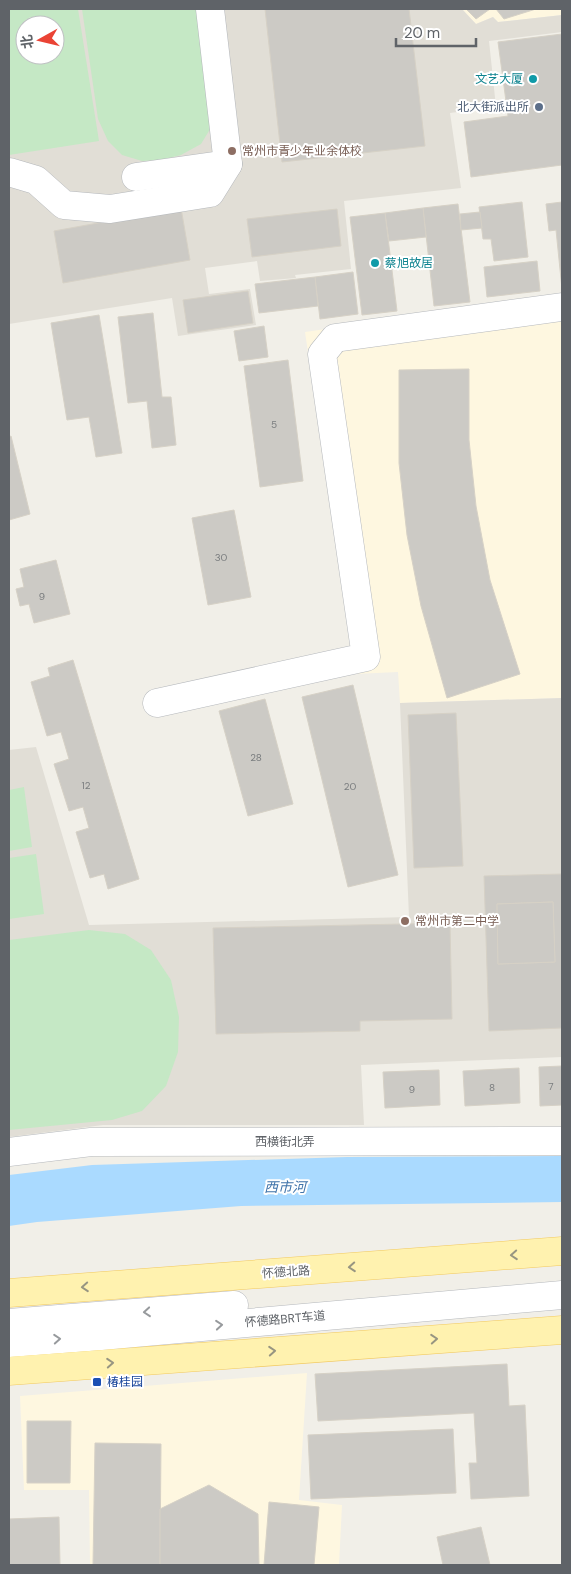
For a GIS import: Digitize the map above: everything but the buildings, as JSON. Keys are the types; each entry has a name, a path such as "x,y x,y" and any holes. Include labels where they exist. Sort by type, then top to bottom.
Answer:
{"main road":[{"name":"怀德北路","path":"9,1293 562,1251"},
{"path":"9,1371 562,1330"}],"street":[{"path":"9,172 36,180 64,205 110,209 210,194 228,164 210,9"},
{"path":"136,176 228,164"},
{"path":"158,703 366,657 322,354 335,338 562,307"},
{"name":"西横街北弄","path":"9,1152 92,1142 562,1141"},
{"name":"怀德路BRT车道","path":"9,1324 347,1295 562,1280"},
{"name":"怀德路BRT车道","path":"9,1343 562,1295"}],"shaded area":[{"name":"常州市青少年业余体校","path":"9,9 462,9 476,24 493,17 498,22 562,15 562,32 489,41 496,107 450,113 461,188 344,201 351,269 295,275 296,278 260,281 257,261 205,268 209,294 250,289 256,325 178,336 172,298 9,324"},
{"path":"462,9 562,9 562,15 498,22 493,17 476,24"},
{"path":"562,295 562,698 400,703 398,672 355,674 305,332"},
{"name":"常州市第二中学","path":"562,698 562,1057 361,1065 364,1125 103,1125 9,1137 9,750 36,747 89,925 409,917 400,703"},
{"path":"307,1373 299,1500 342,1505 339,1565 90,1565 89,1490 24,1490 20,1396"}],"green space":[{"path":"9,9 78,9 99,141 9,155"},
{"path":"82,9 203,9 212,126 201,144 181,155 161,160 142,161 122,155 108,141 98,119"},
{"path":"24,787 32,847 9,851 9,790"},
{"path":"36,854 44,914 9,919 9,858"},
{"path":"89,930 125,934 151,950 171,980 179,1017 178,1052 166,1086 142,1111 112,1120 9,1130 9,940"}],"water":[{"name":"西市河","path":"562,1156 562,1202 241,1206 37,1222 9,1226 9,1175 92,1165 347,1157"}],"place":[{"name":"文艺大厦","path":"533,79"},
{"name":"北大街派出所","path":"539,107"},
{"name":"常州市青少年业余体校","path":"232,151"},
{"name":"蔡旭故居","path":"375,263"},
{"name":"常州市第二中学","path":"405,921"},
{"name":"椿桂园","path":"97,1382"}]}
